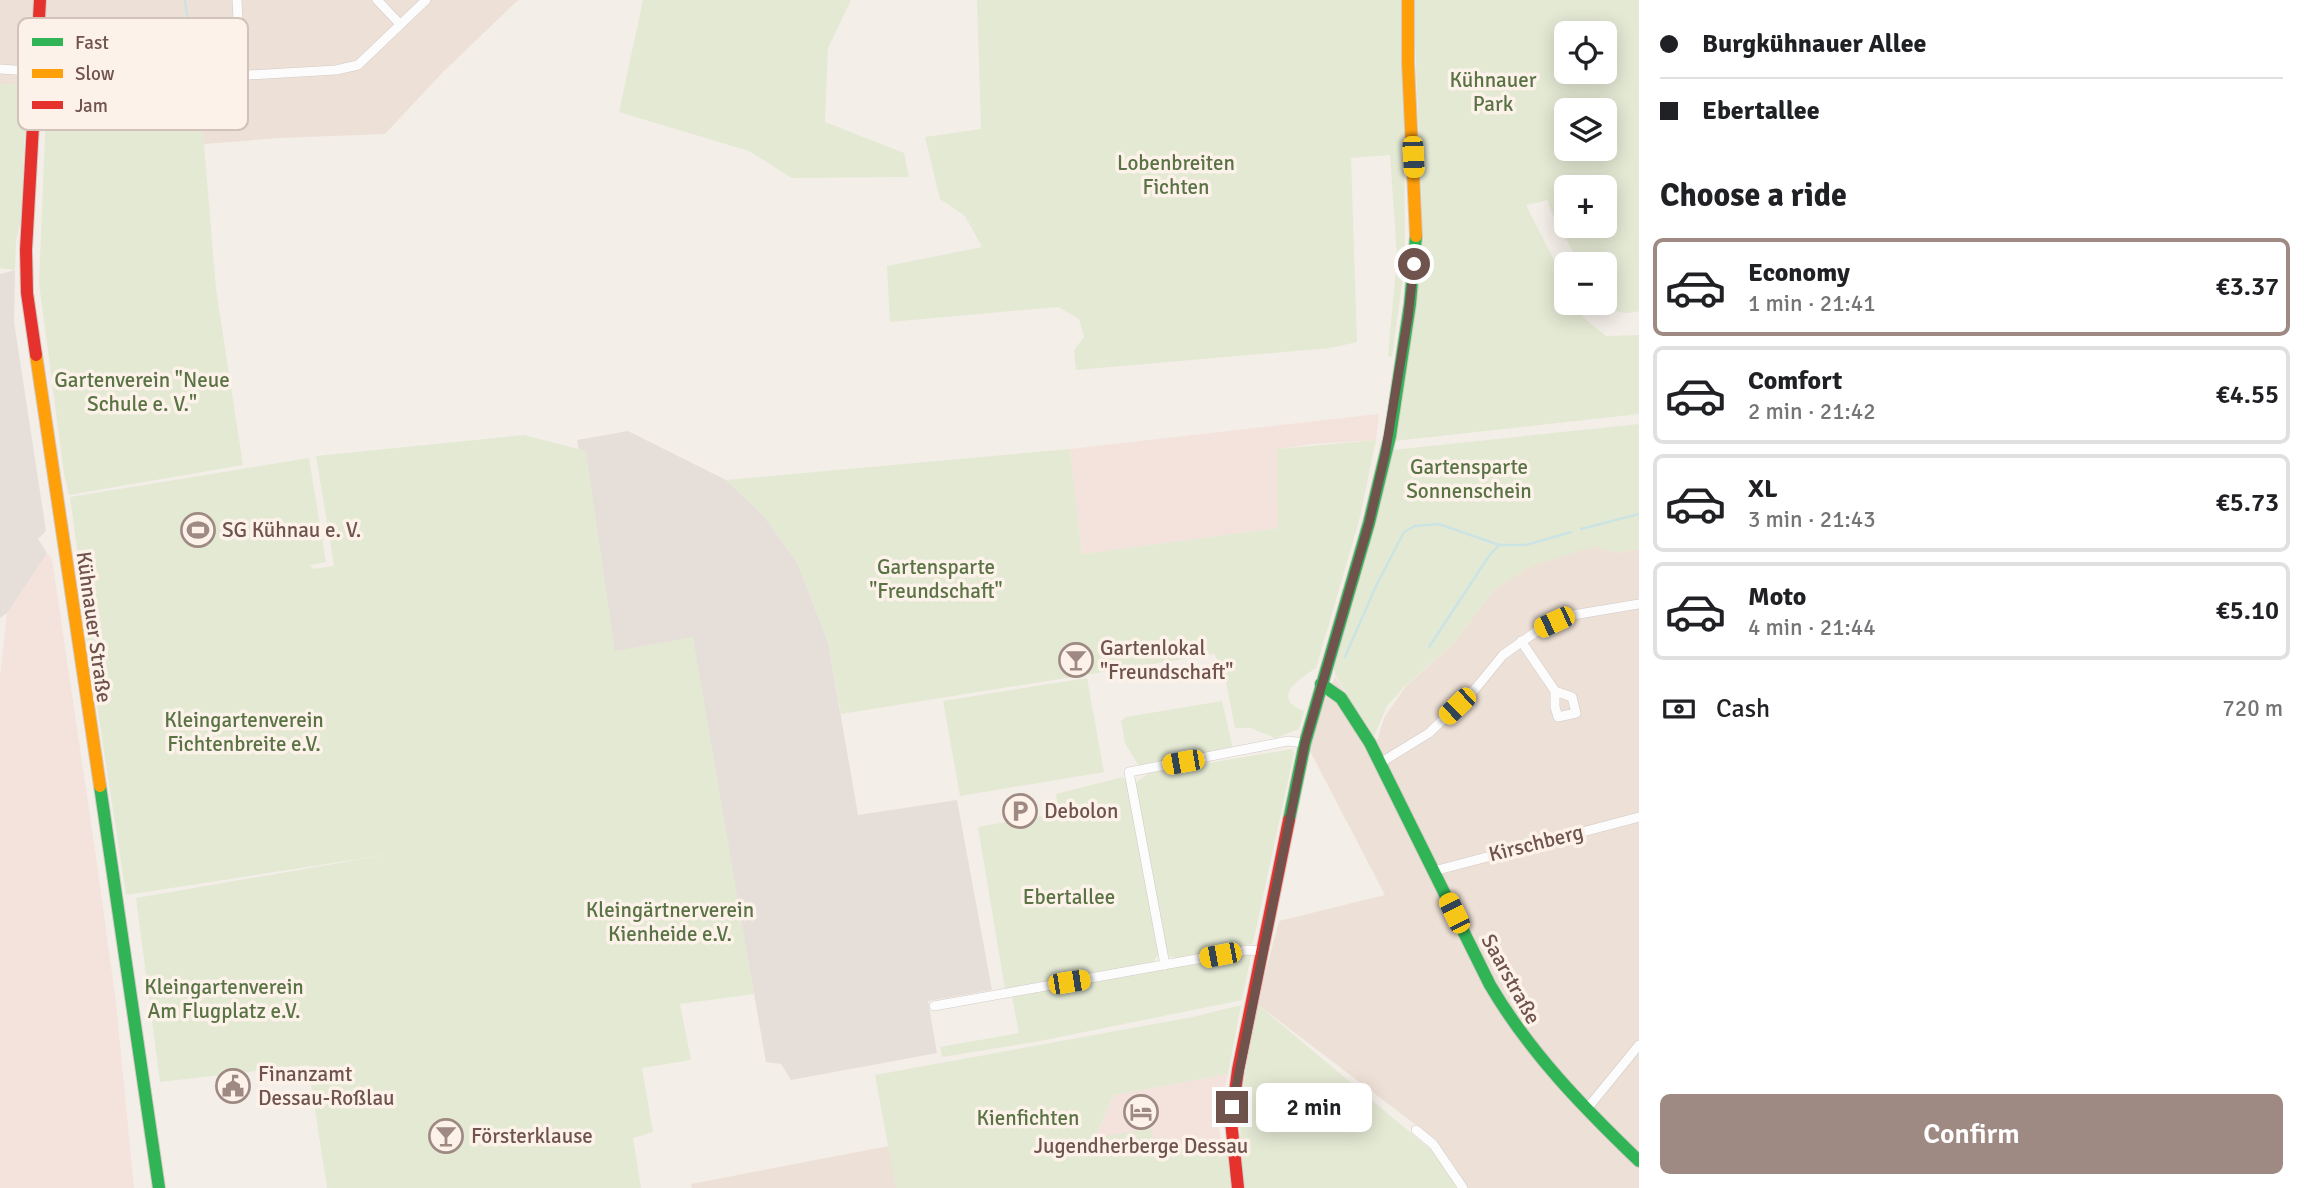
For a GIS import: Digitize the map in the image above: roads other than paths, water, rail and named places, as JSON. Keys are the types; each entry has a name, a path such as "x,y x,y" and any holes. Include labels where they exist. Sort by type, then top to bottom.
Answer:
{"street":[{"name":"Kühnauer Straße","path":"39,18 40,0"},
{"path":"237,0 238,18"},
{"path":"377,0 400,24"},
{"path":"248,75 349,68 358,65 426,0"},
{"path":"1238,1188 1232,1140 1232,1107 1305,743 1382,469 1412,289 1416,217 1408,63 1408,0"},
{"path":"0,69 18,70"},
{"name":"Kühnauer Straße","path":"33,130 26,250 28,306 159,1188"},
{"path":"1380,763 1419,740 1438,725 1476,688 1503,655 1521,641 1567,616 1639,604"},
{"path":"1521,641 1555,691"},
{"name":"Saarstraße","path":"1321,684 1341,698 1380,763 1503,1010 1538,1059 1639,1161"},
{"path":"1165,965 1129,772 1288,741 1305,743"},
{"name":"Kirschberg","path":"1434,871 1639,817"},
{"path":"934,1006 1247,950 1263,951"},
{"path":"1586,1110 1639,1045"},
{"path":"1416,1130 1433,1144 1463,1188"}],"waterway":[{"path":"185,0 187,18"},
{"path":"1581,529 1639,514"},
{"path":"1345,657 1376,586 1404,532 1415,526 1439,524 1499,545"},
{"path":"1429,647 1499,545 1526,545 1571,532"}],"place":[{"name":"SG Kühnau e. V.","path":"198,530"},
{"name":"Gartenlokal \"Freundschaft\"","path":"1076,660"},
{"name":"Debolon","path":"1020,811"},
{"name":"Finanzamt Dessau-Roßlau","path":"233,1086"},
{"name":"Jugendherberge Dessau","path":"1141,1112"},
{"name":"Försterklause","path":"446,1136"}],"park label":[{"name":"Kühnauer Park","path":"1493,92"},
{"name":"Lobenbreiten Fichten","path":"1176,175"},
{"name":"Gartenverein \"Neue Schule e. V.\"","path":"142,392"},
{"name":"Gartensparte Sonnenschein","path":"1469,479"},
{"name":"Gartensparte \"Freundschaft\"","path":"936,579"},
{"name":"Kleingartenverein Fichtenbreite e.V.","path":"244,732"},
{"name":"Ebertallee","path":"1069,897"},
{"name":"Kleingärtnerverein Kienheide e.V.","path":"670,922"},
{"name":"Kleingartenverein Am Flugplatz e.V.","path":"224,999"},
{"name":"Kienfichten","path":"1028,1118"}]}
